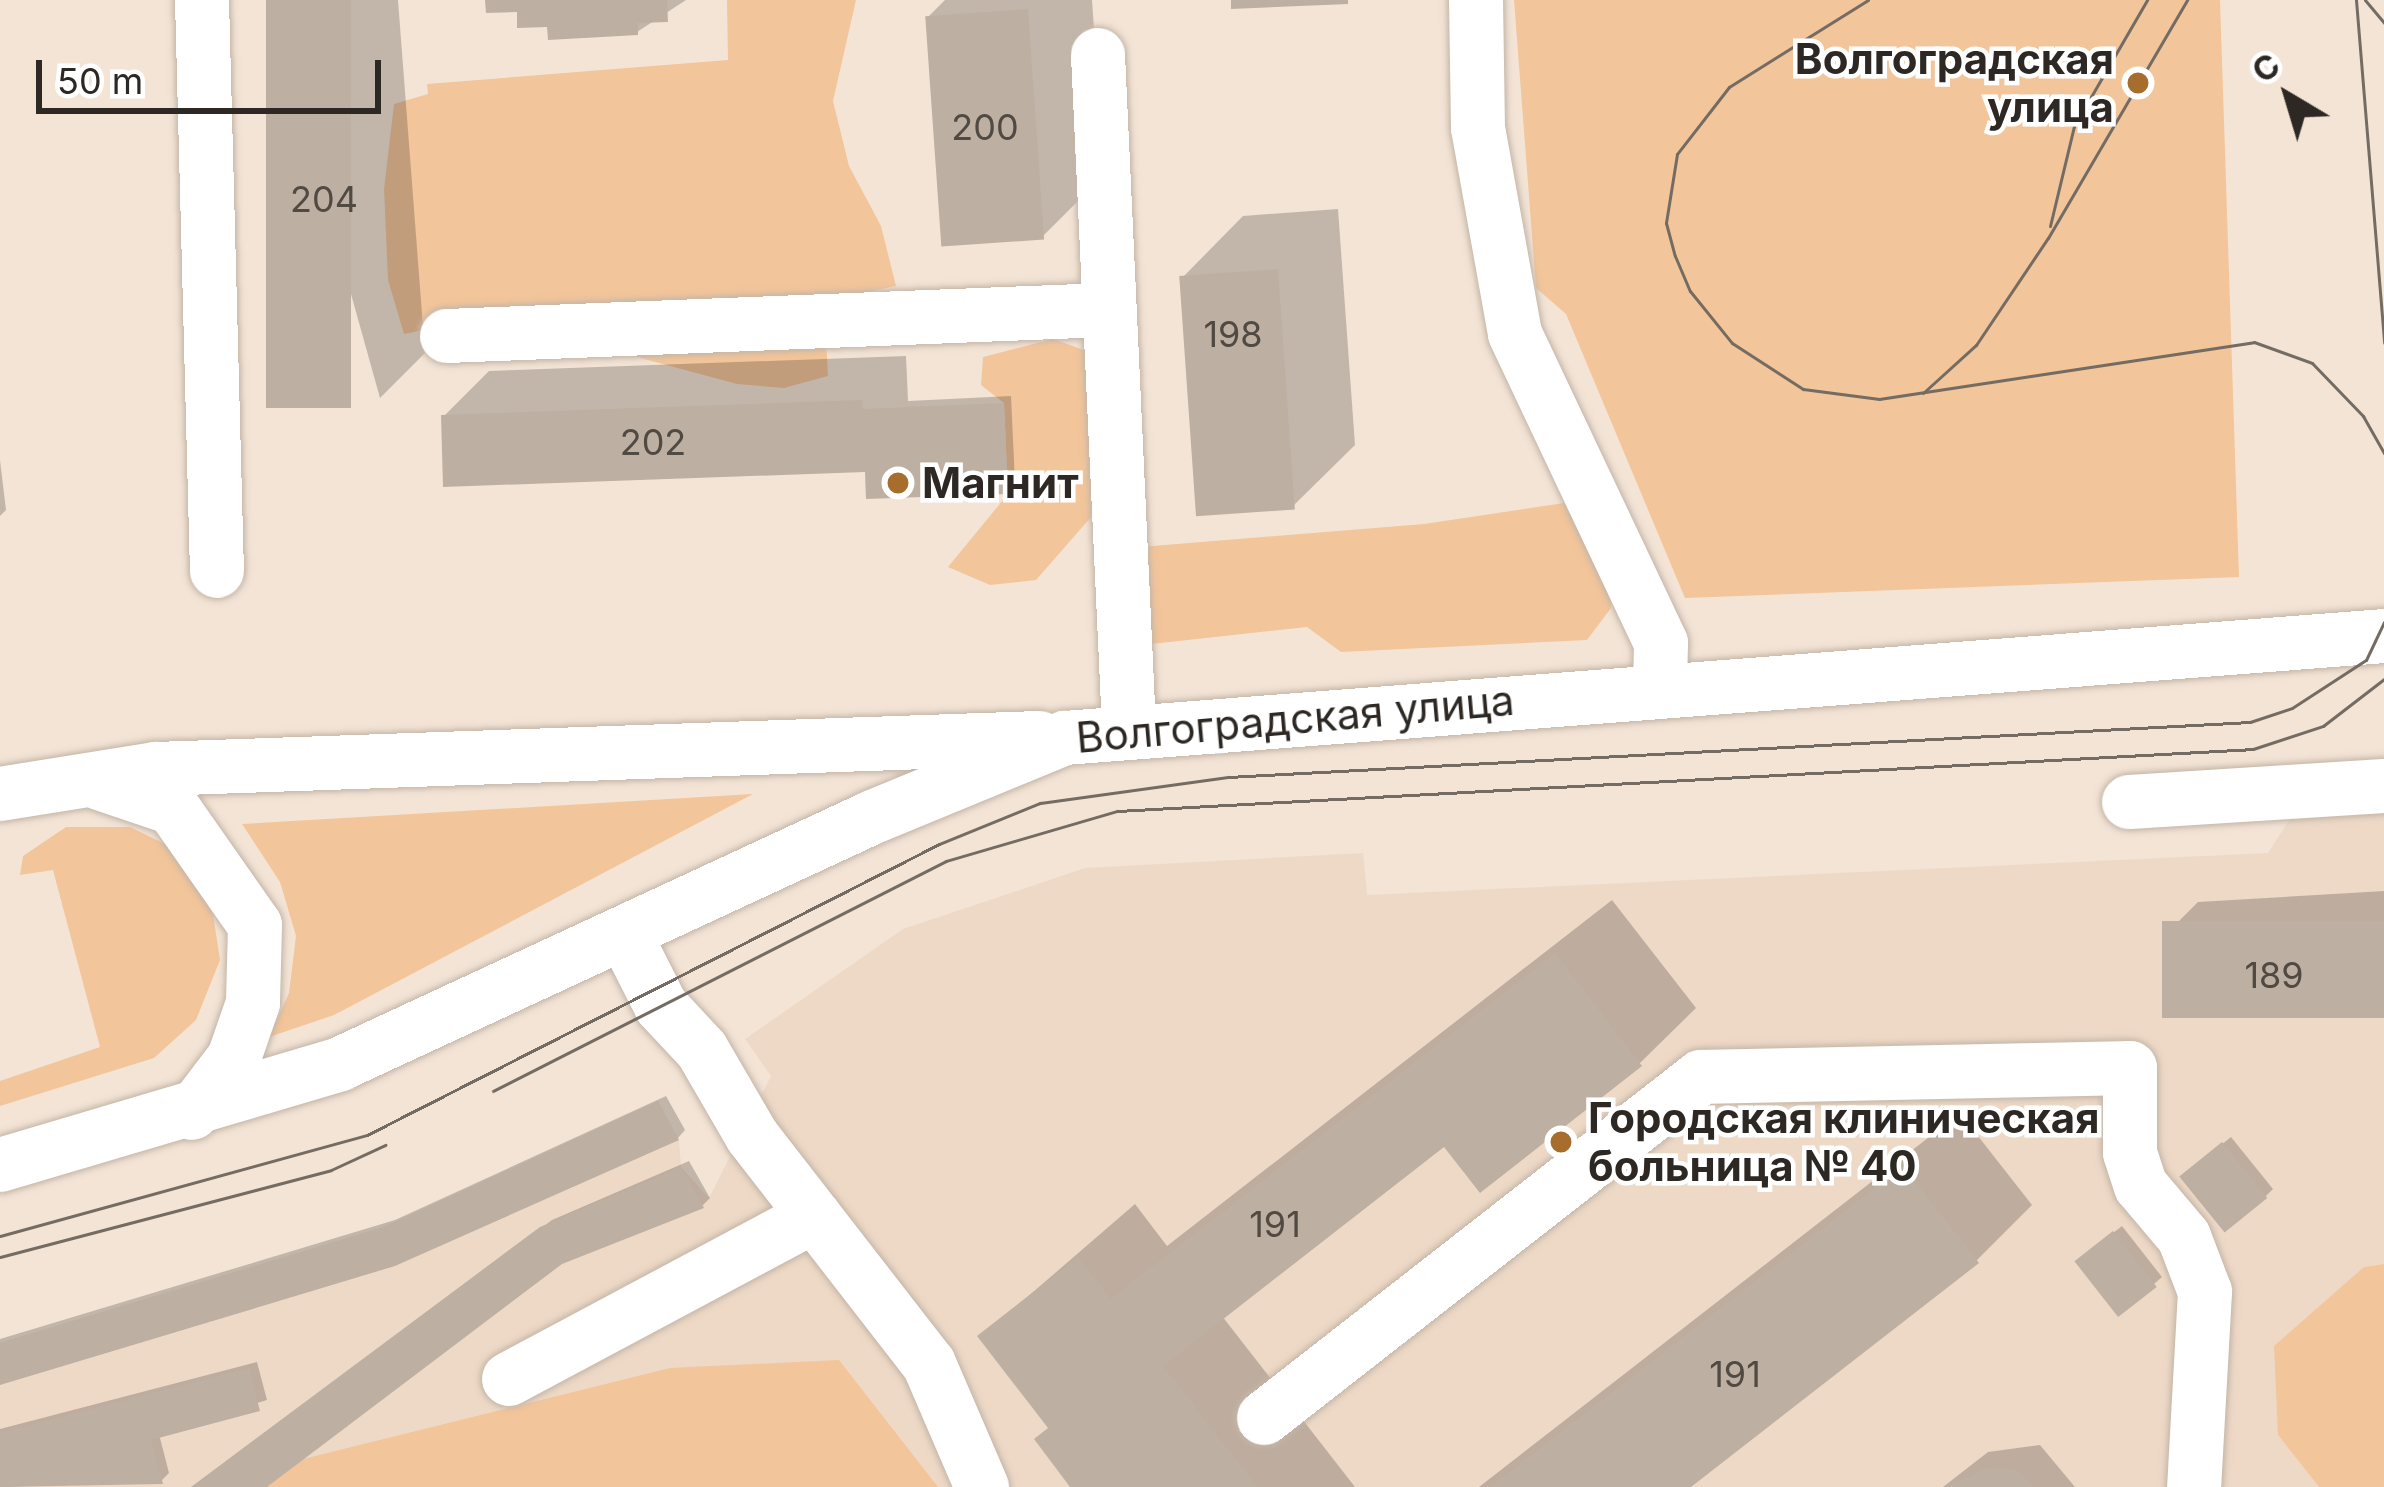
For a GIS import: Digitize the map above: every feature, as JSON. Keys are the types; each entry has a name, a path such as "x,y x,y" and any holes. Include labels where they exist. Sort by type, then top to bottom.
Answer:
{"street":[{"path":"202,0 218,571"},
{"path":"1476,0 1478,128 1515,334 1661,643 1660,686"},
{"path":"1098,55 1105,310 1130,728"},
{"path":"447,337 1105,310"},
{"name":"Волгоградская улица","path":"0,1165 192,1113 340,1064 1065,738 1130,728 1660,686 2384,636"},
{"path":"6,803 85,778 878,738 1065,738"},
{"path":"85,778 173,808 255,925 253,1004 235,1058 192,1113"},
{"path":"2129,802 2384,786"},
{"path":"625,935 662,1006 702,1050 752,1136 929,1364 982,1487"},
{"path":"1264,1418 1701,1077 2130,1068 2136,1169 2184,1237 2205,1292 2194,1487"},
{"path":"509,1379 814,1216"}],"shaded area":[{"path":"727,0 856,0 833,101 849,166 881,226 896,286 824,301 828,376 784,388 737,384 489,317 404,334 388,280 384,189 394,104 428,94 427,84 728,60"},
{"path":"1514,0 2220,0 2239,577 1685,598 1566,314 1536,288"},
{"path":"1053,339 1092,353 1106,500 1036,580 990,585 948,567 1008,494 1004,403 981,385 983,357"},
{"path":"1564,503 1610,586 1611,608 1587,640 1341,652 1307,627 1142,645 1128,548 1424,524"},
{"name":"Городская клиническая больница № 40","path":"2384,777 2384,1264 2364,1267 2278,1435 2319,1487 0,1487 0,1343 384,1227 658,1101 679,1140 681,1167 709,1198 771,1076 745,1039 903,929 1085,868 1363,853 1367,895 2268,853 2316,778"},
{"path":"753,794 334,1015 269,1037 289,993 296,936 280,882 242,824"},
{"path":"66,827 130,827 169,846 210,894 220,960 196,1020 154,1058 0,1106 0,1081 100,1047 53,870 20,875 23,856"},
{"path":"2384,1264 2384,1487 2319,1487 2278,1435 2274,1346 2364,1267"},
{"path":"839,1360 938,1487 267,1487 303,1459 670,1368"}],"building":[{"path":"266,0 351,0 351,408 266,408"},
{"path":"485,0 667,0 668,22 638,23 638,35 548,40 547,27 517,28 517,12 486,13"},
{"path":"1231,0 1348,0 1348,4 1231,9"},
{"path":"1028,9 1044,239 941,247 925,16"},
{"path":"1278,269 1295,509 1196,516 1179,276"},
{"path":"862,400 863,409 1004,403 1008,494 866,499 865,472 443,487 441,415"},
{"path":"2162,921 2384,921 2384,1018 2162,1018"},
{"path":"1555,953 1642,1066 1480,1193 1444,1147 1163,1366 1257,1487 1070,1487 1034,1439 1048,1428 977,1336 1078,1257 1111,1299"},
{"path":"658,1101 679,1140 395,1266 0,1385 0,1343 384,1227"},
{"path":"2222,1142 2267,1198 2225,1233 2179,1177"},
{"path":"1903,1166 1979,1263 1691,1487 1490,1487"},
{"path":"681,1167 704,1208 562,1264 267,1487 191,1487 540,1227"},
{"path":"2113,1231 2157,1287 2118,1317 2074,1261"},
{"path":"249,1368 260,1411 151,1440 163,1484 0,1487 0,1433"},
{"path":"1987,1468 2014,1469 2034,1487 1946,1487"}],"tram line":[{"path":"1868,0 1729,87 1677,154 1666,223 1675,256 1690,291 1732,343 1803,389 1879,399 2254,342 2312,363 2363,416 2384,453"},
{"path":"2050,226 2074,126 2147,0"},
{"path":"1923,393 1976,345 2048,238 2187,0"},
{"path":"2356,0 2384,343"},
{"path":"2365,0 2384,23"},
{"path":"0,1236 367,1135 939,844 1040,803 1228,777 2250,722 2292,708 2366,660 2384,622"},
{"path":"493,1091 946,861 1117,811 2253,749 2323,726 2384,679"},
{"path":"0,1257 331,1170 385,1145"}],"place":[{"name":"Волгоградская улица","path":"2138,83"},
{"name":"Магнит","path":"898,483"},
{"name":"Городская клиническая больница № 40","path":"1561,1142"}]}
